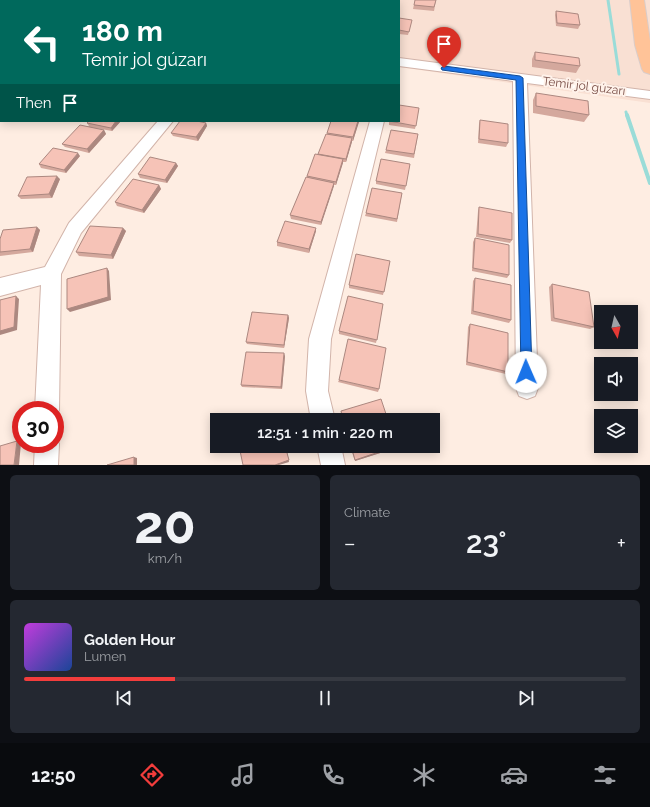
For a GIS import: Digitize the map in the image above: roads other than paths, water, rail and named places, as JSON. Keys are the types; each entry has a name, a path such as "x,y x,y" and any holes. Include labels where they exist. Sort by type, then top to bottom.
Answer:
{"main road":[{"path":"638,0 643,45 650,69"}],"street":[{"name":"Temir jol gúzarı","path":"400,62 650,95"},
{"path":"520,78 527,388"},
{"path":"47,401 51,274 75,228 165,122"},
{"path":"322,413 317,391 320,338 377,122"},
{"path":"0,287 51,274"},
{"path":"46,453 46,465"},
{"path":"330,453 333,465"}],"waterway":[{"path":"608,0 619,74"},
{"path":"626,112 627,116"},
{"path":"627,115 650,183"}]}
